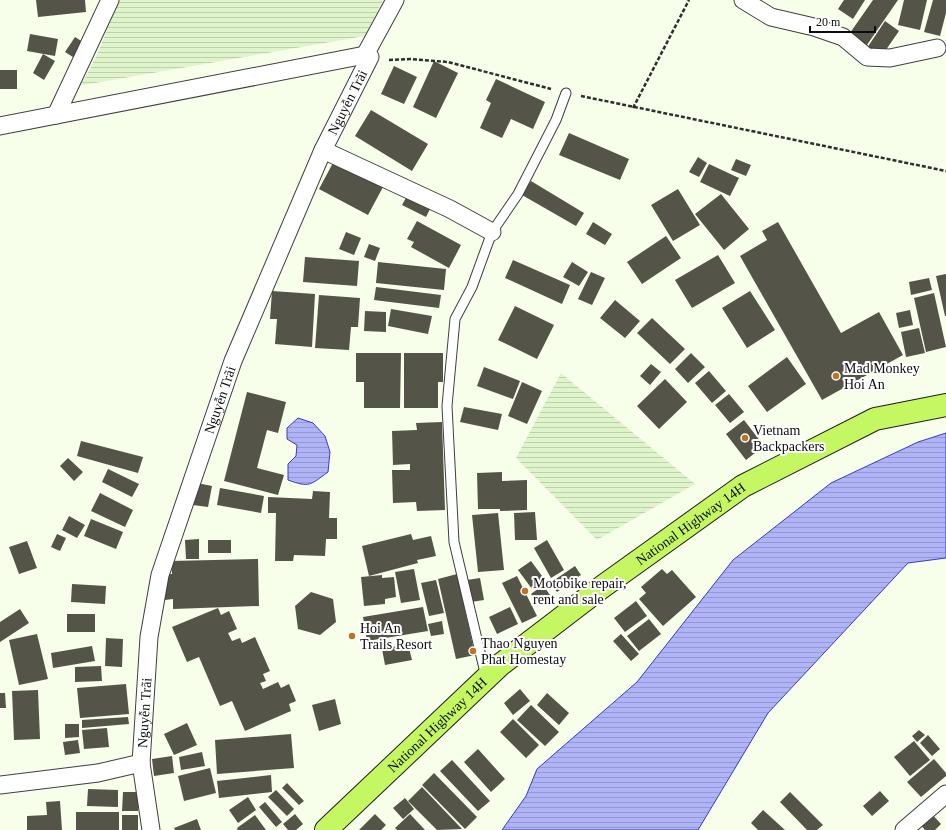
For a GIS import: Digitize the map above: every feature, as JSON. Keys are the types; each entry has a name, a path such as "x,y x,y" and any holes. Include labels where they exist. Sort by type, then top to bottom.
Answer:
{"main road":[{"name":"National Highway 14H","path":"326,830 500,665 602,587 743,486 875,419 946,405"}],"street":[{"path":"56,115 110,0"},
{"name":"Nguyễn Trãi","path":"152,830 141,763 149,637 160,575 233,361 323,150 370,57 365,55 396,0"},
{"path":"743,0 771,17 814,27 843,37 867,57 890,58 937,48"},
{"path":"0,126 365,55"},
{"path":"323,150 450,209 492,232"},
{"path":"0,785 98,773 141,763"},
{"path":"904,830 946,794"}],"lane":[{"path":"486,678 454,542 447,406 455,319 472,287 492,232 518,194 556,120 566,92"}],"path":[{"path":"633,108 689,0"},
{"path":"365,55 389,60 410,59 448,62 633,108 946,171"}],"green space":[{"path":"118,0 383,0 365,36 78,86 85,78 98,53"},
{"path":"561,373 695,484 597,540 516,458"}],"water":[{"path":"298,418 313,423 325,436 330,452 328,472 310,484 301,484 288,480 288,464 296,456 297,445 287,439 287,428"},
{"path":"946,433 946,558 908,563 768,713 698,830 502,830 526,796 537,769 637,682 733,560 831,483 918,442"}],"building":[{"path":"36,0 85,0 86,12 38,17"},
{"path":"844,0 865,0 853,19 838,9"},
{"path":"873,0 898,0 860,55 843,43"},
{"path":"904,0 927,0 920,30 898,25"},
{"path":"933,0 946,0 946,13 940,36 924,32"},
{"path":"885,21 899,31 881,57 867,48"},
{"path":"30,34 58,39 55,56 27,51"},
{"path":"75,37 86,44 76,59 65,52"},
{"path":"43,54 55,61 44,80 33,73"},
{"path":"434,61 458,73 436,118 413,107"},
{"path":"394,66 417,77 404,104 381,94"},
{"path":"0,70 17,70 17,89 0,89"},
{"path":"496,79 545,102 533,129 511,119 502,138 480,128 491,103 486,100"},
{"path":"371,110 428,144 412,171 355,136"},
{"path":"569,133 629,159 620,180 559,155"},
{"path":"698,157 707,163 699,177 689,172"},
{"path":"736,159 751,165 746,176 731,170"},
{"path":"334,161 383,187 368,215 319,189"},
{"path":"709,164 739,178 730,196 700,182"},
{"path":"531,181 584,213 576,226 522,195"},
{"path":"678,189 700,225 673,241 651,205"},
{"path":"408,194 431,207 426,217 402,205"},
{"path":"721,194 749,229 724,250 695,214"},
{"path":"417,221 461,245 449,268 411,247 414,242 407,239"},
{"path":"593,222 612,234 605,245 586,234"},
{"path":"778,222 841,333 879,312 903,355 822,400 740,256 767,240 762,231"},
{"path":"346,232 361,238 354,255 339,249"},
{"path":"666,236 681,258 642,284 627,262"},
{"path":"369,244 380,248 375,261 364,257"},
{"path":"718,255 735,283 692,308 675,280"},
{"path":"305,257 359,261 357,286 303,282"},
{"path":"513,260 570,285 562,304 505,278"},
{"path":"378,262 446,269 444,290 376,283"},
{"path":"572,262 588,272 579,286 563,277"},
{"path":"591,272 605,278 592,305 578,299"},
{"path":"946,274 946,316 945,316 936,276"},
{"path":"929,278 932,290 911,295 909,282"},
{"path":"376,287 441,295 439,308 374,300"},
{"path":"272,291 315,294 312,347 275,344 277,319 270,319"},
{"path":"750,291 775,330 747,348 722,308"},
{"path":"934,293 946,347 926,352 914,298"},
{"path":"319,295 360,298 358,327 351,327 349,350 315,348"},
{"path":"615,300 640,321 625,338 600,318"},
{"path":"515,306 554,325 537,359 498,340"},
{"path":"391,309 432,316 428,334 388,326"},
{"path":"910,310 913,325 899,328 896,313"},
{"path":"365,311 386,312 386,332 364,331"},
{"path":"652,318 685,349 670,364 637,333"},
{"path":"919,328 925,353 906,357 901,332"},
{"path":"356,353 401,353 400,408 364,408 364,382 356,382"},
{"path":"404,353 443,353 443,382 438,382 438,408 404,408"},
{"path":"691,353 705,367 688,383 675,369"},
{"path":"787,357 806,384 767,412 748,386"},
{"path":"651,364 661,372 650,385 640,376"},
{"path":"484,367 520,381 513,399 477,386"},
{"path":"709,371 726,391 712,403 695,383"},
{"path":"665,379 687,402 659,429 637,406"},
{"path":"522,382 542,391 527,424 508,416"},
{"path":"247,392 286,402 278,433 267,430 257,468 284,475 278,495 224,481"},
{"path":"729,394 744,412 730,423 715,405"},
{"path":"464,407 502,414 498,430 460,422"},
{"path":"744,420 764,446 746,460 726,434"},
{"path":"442,422 445,510 417,511 416,502 393,503 392,470 410,470 410,464 393,465 392,431 417,430 416,423"},
{"path":"81,441 143,457 138,473 77,456"},
{"path":"68,458 83,472 74,481 60,466"},
{"path":"108,469 139,484 132,497 102,482"},
{"path":"502,472 502,481 527,480 527,510 500,511 500,509 478,509 477,473"},
{"path":"197,483 212,486 208,507 193,505"},
{"path":"220,488 264,496 261,513 217,505"},
{"path":"313,491 330,492 329,518 337,518 337,539 326,539 325,556 294,555 293,561 275,561 276,513 268,513 268,497 312,499"},
{"path":"100,493 133,510 125,527 91,511"},
{"path":"535,512 537,540 515,540 514,513"},
{"path":"498,513 504,570 478,572 472,515"},
{"path":"69,516 85,525 77,538 62,530"},
{"path":"91,519 123,532 116,549 84,536"},
{"path":"57,534 66,538 60,551 51,547"},
{"path":"411,534 413,540 431,536 436,556 417,560 418,563 369,576 362,546"},
{"path":"199,539 199,559 186,559 185,540"},
{"path":"208,540 231,540 231,553 208,553"},
{"path":"547,540 564,570 551,578 534,548"},
{"path":"27,541 37,568 19,574 9,547"},
{"path":"258,559 259,606 173,609 173,599 165,600 164,574 172,574 171,561"},
{"path":"531,561 545,580 532,589 518,570"},
{"path":"575,566 581,575 557,592 550,583"},
{"path":"414,569 420,600 401,603 395,572"},
{"path":"662,569 667,574 672,570 696,597 663,626 639,599 646,593 641,587"},
{"path":"457,574 475,655 456,659 438,579"},
{"path":"382,575 382,578 394,577 396,597 385,599 385,604 364,606 361,577"},
{"path":"517,576 537,616 522,623 502,583"},
{"path":"480,578 484,600 471,602 467,580"},
{"path":"436,580 444,613 429,616 421,583"},
{"path":"72,584 106,586 105,604 71,602"},
{"path":"543,585 550,595 537,604 531,594"},
{"path":"311,592 333,599 336,622 320,635 298,629 295,606"},
{"path":"636,601 647,616 625,632 614,618"},
{"path":"423,607 428,631 367,641 363,617"},
{"path":"510,607 518,624 497,634 489,617"},
{"path":"218,608 221,615 229,611 237,629 228,633 232,641 240,638 242,643 255,637 270,671 263,674 266,681 260,683 263,689 278,682 281,688 289,684 296,701 289,704 291,711 245,731 232,701 220,706 199,657 187,662 172,627"},
{"path":"20,609 29,623 0,642 0,622"},
{"path":"67,614 95,614 95,632 67,632"},
{"path":"649,619 661,634 639,651 627,636"},
{"path":"442,621 444,634 431,636 428,624"},
{"path":"37,634 48,679 19,685 9,640"},
{"path":"621,634 639,654 631,661 613,641"},
{"path":"106,638 123,639 122,667 105,666"},
{"path":"408,644 412,660 385,665 382,649"},
{"path":"92,646 95,661 53,668 51,653"},
{"path":"101,666 102,681 75,682 75,667"},
{"path":"126,684 129,714 80,718 77,688"},
{"path":"520,689 530,701 513,715 504,703"},
{"path":"38,690 40,739 14,740 12,691"},
{"path":"0,693 5,693 6,708 0,708"},
{"path":"547,693 569,713 559,725 537,705"},
{"path":"335,699 341,724 319,731 312,705"},
{"path":"531,705 559,732 545,746 517,720"},
{"path":"128,717 129,724 82,728 82,720"},
{"path":"513,719 539,745 526,758 500,732"},
{"path":"187,723 197,745 174,755 164,734"},
{"path":"65,724 79,724 79,737 65,738"},
{"path":"107,728 109,747 84,749 82,730"},
{"path":"919,730 925,735 917,742 912,736"},
{"path":"291,734 294,768 217,774 215,740"},
{"path":"928,735 940,749 932,756 920,743"},
{"path":"78,740 80,753 65,755 63,742"},
{"path":"914,741 930,760 910,776 894,757"},
{"path":"478,749 505,779 491,792 464,762"},
{"path":"202,752 205,766 181,770 179,757"},
{"path":"172,756 174,773 154,776 152,759"},
{"path":"934,759 946,773 946,776 921,797 907,782"},
{"path":"452,760 490,801 478,811 440,771"},
{"path":"210,768 216,793 184,801 178,776"},
{"path":"434,773 477,817 465,829 422,785"},
{"path":"271,775 272,792 219,798 217,781"},
{"path":"287,783 304,801 299,805 282,788"},
{"path":"422,787 462,829 437,830 408,801"},
{"path":"88,789 118,790 118,807 87,806"},
{"path":"276,790 294,809 287,816 268,797"},
{"path":"880,791 889,801 872,816 863,806"},
{"path":"123,792 139,792 138,811 122,811"},
{"path":"790,792 823,825 817,830 807,830 780,802"},
{"path":"248,797 256,810 238,823 229,810"},
{"path":"405,798 414,809 403,819 393,808"},
{"path":"60,801 62,830 27,830 27,816 47,815 46,802"},
{"path":"265,802 282,822 276,827 259,807"},
{"path":"763,810 785,830 758,830 751,823"},
{"path":"76,812 119,812 119,830 76,830"},
{"path":"930,812 941,824 935,830 925,830 918,822"},
{"path":"295,814 303,824 296,830 288,830 283,824"},
{"path":"375,814 386,825 381,830 359,830"},
{"path":"410,814 425,830 397,830 395,828"},
{"path":"122,815 138,815 138,830 122,830"},
{"path":"255,815 266,830 236,830 238,829 237,828"},
{"path":"197,819 201,830 175,830 174,828"}],"place":[{"name":"Mad Monkey Hoi An","path":"836,376"},
{"name":"Vietnam Backpackers","path":"745,438"},
{"name":"Motobike repair, rent and sale","path":"525,591"},
{"name":"Hoi An Trails Resort","path":"352,636"},
{"name":"Thao Nguyen Phat Homestay","path":"473,651"}]}
